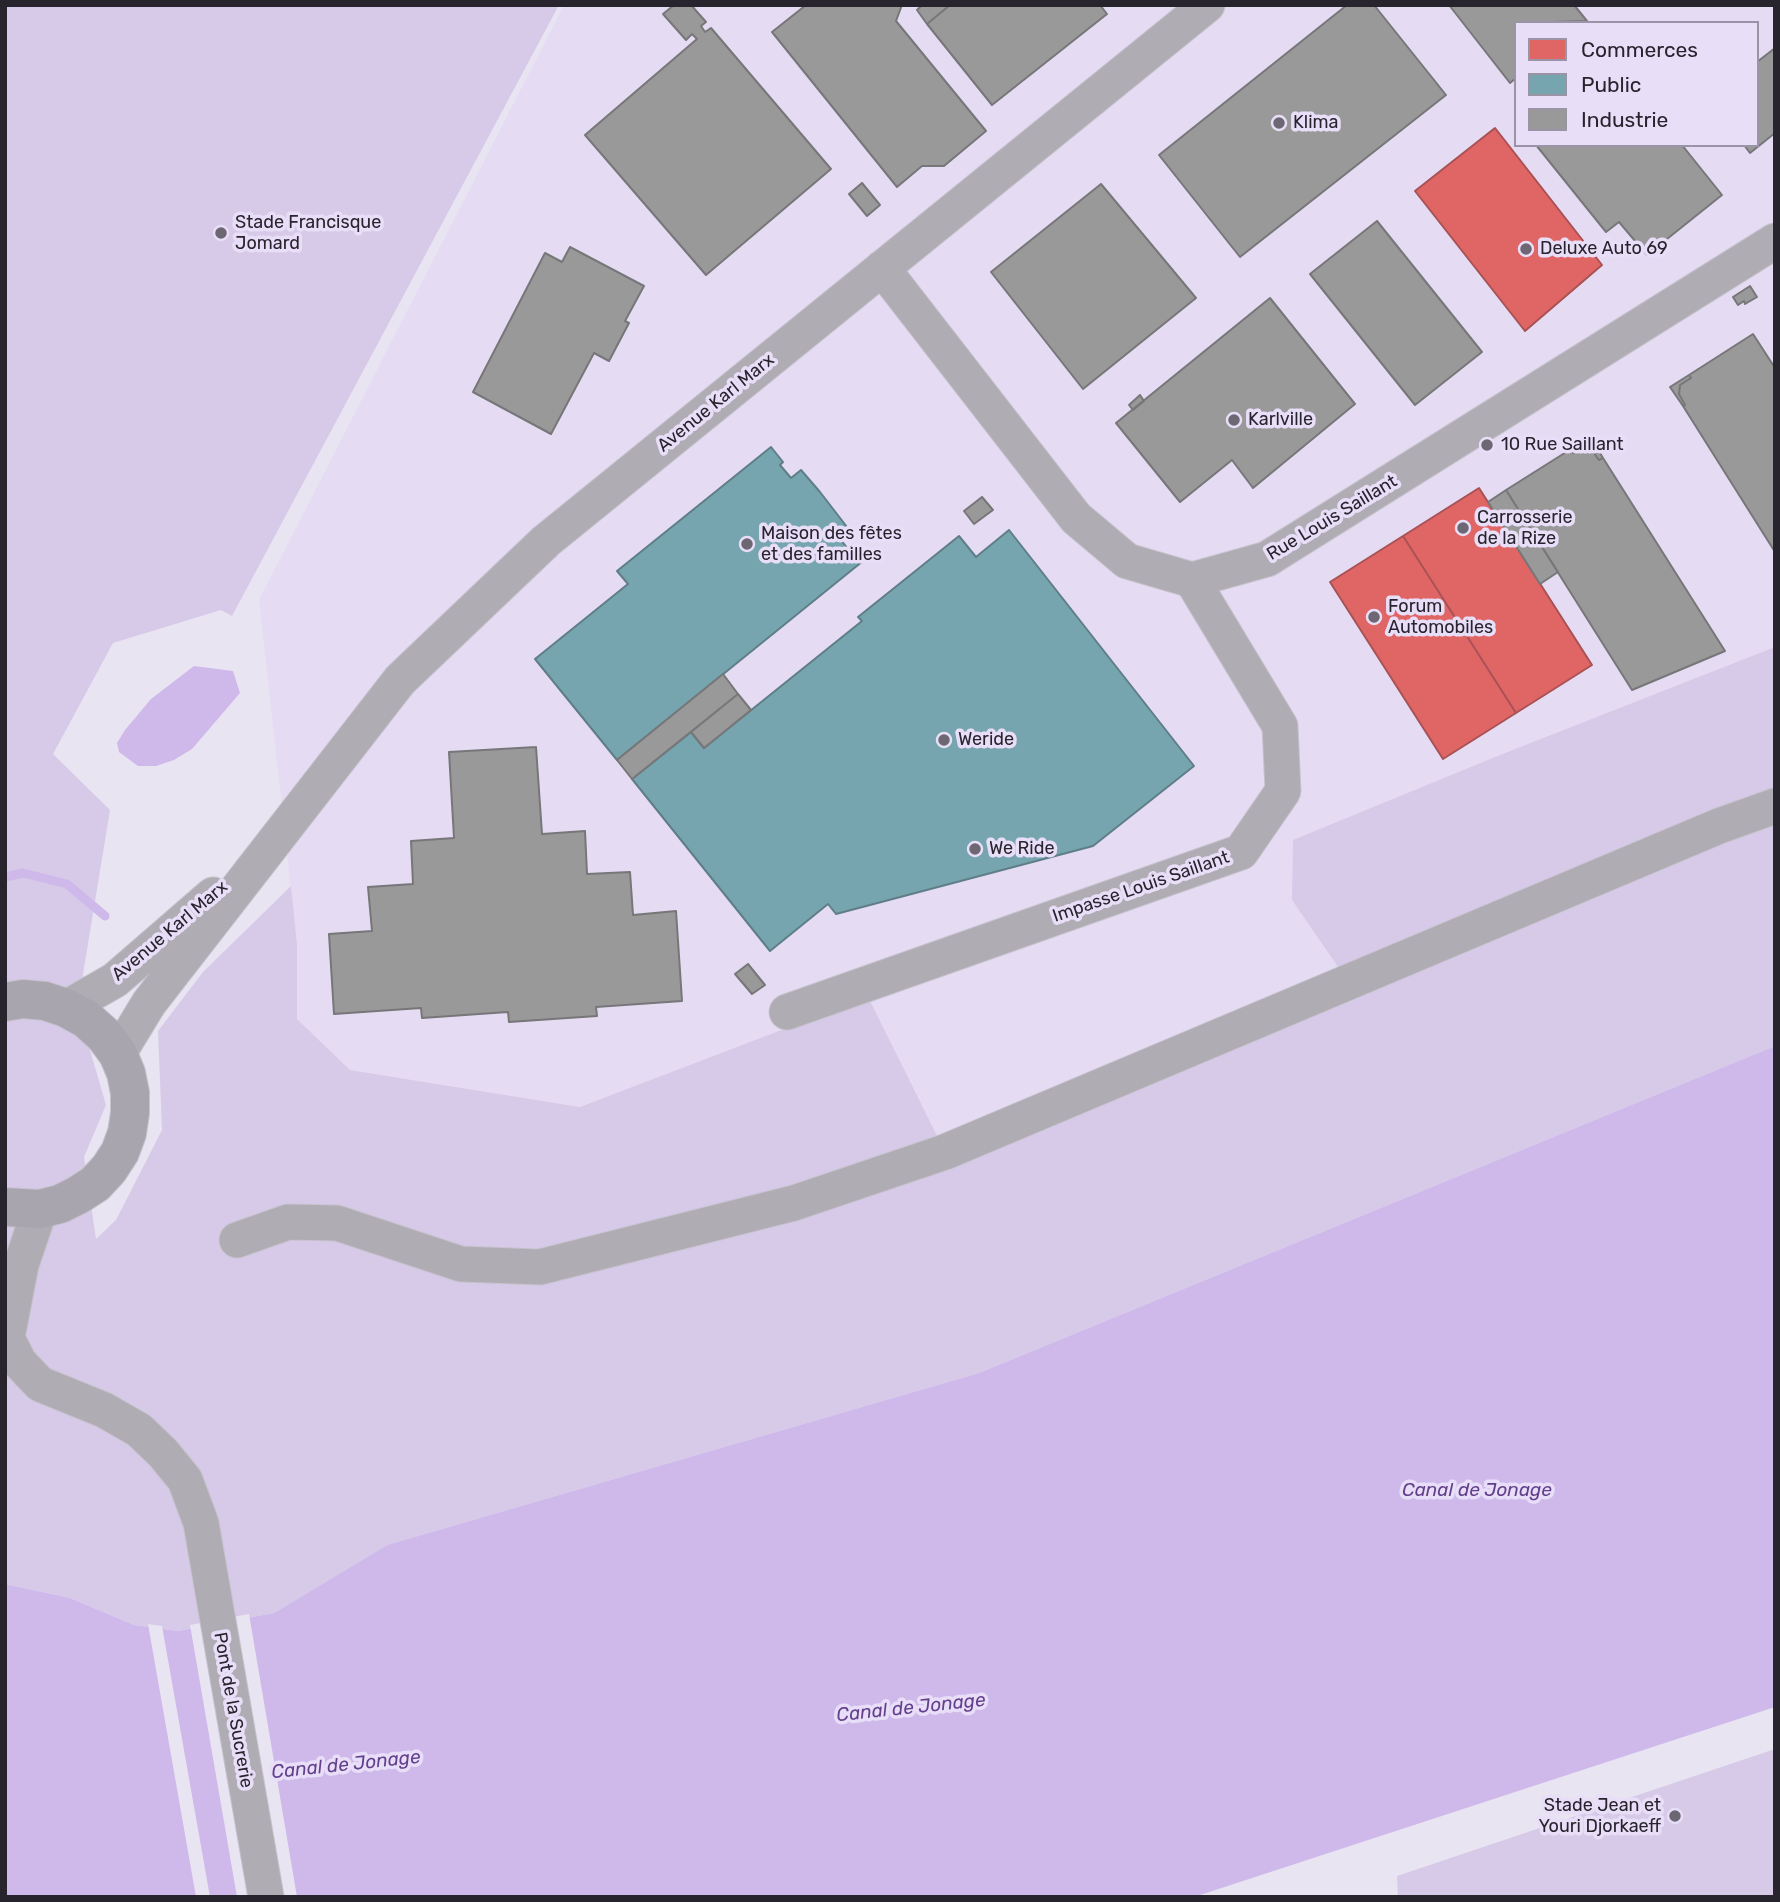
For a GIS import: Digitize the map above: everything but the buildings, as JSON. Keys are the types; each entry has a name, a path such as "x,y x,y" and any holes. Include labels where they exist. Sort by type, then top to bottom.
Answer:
{"main road":[{"path":"5,1002 23,999 45,1001 65,1007 86,1019 104,1035 118,1054 128,1083 131,1113 120,1152 109,1169 87,1190 60,1204 23,1208"}],"street":[{"name":"Avenue Karl Marx","path":"118,1054 149,1003 400,680 547,541 1208,5"},
{"name":"Rue Louis Saillant","path":"1192,580 1267,559 1775,241"},
{"path":"882,268 1076,518 1127,561 1192,580"},
{"name":"Impasse Louis Saillant","path":"788,1012 1241,852 1283,791 1280,726 1192,580"},
{"path":"237,1240 288,1223 337,1223 461,1264 540,1267 794,1203 945,1152 1719,826 1775,806"},
{"name":"Avenue Karl Marx","path":"65,1007 115,980 269,846"},
{"path":"6,1336 21,1265 23,1208"},
{"name":"Pont de la Sucrerie","path":"6,1336 19,1362 40,1384 104,1410 139,1430 185,1480 201,1523 266,1897"}],"shaded area":[{"path":"5,5 559,5 232,616 221,610 113,643 53,754 110,810 83,974 90,1050 106,1105 84,1157 96,1239 116,1220 162,1130 158,1031 203,972 291,886 297,944 297,1019 350,1070 580,1107 868,997 945,1152 1353,989 1292,900 1293,840 1775,647 1775,1046 979,1373 387,1545 274,1613 178,1631 134,1625 70,1598 5,1584"},
{"path":"564,5 1775,5 1775,728 1292,900 1353,990 947,1157 814,1021 580,1107 350,1070 297,1019 297,944 259,600"},
{"name":"Stade Jean et Youri Djorkaeff","path":"1775,1749 1775,1897 1398,1897 1397,1876"}],"water":[{"path":"194,666 233,671 240,693 192,749 174,760 156,766 138,766 119,752 117,743 151,699"},
{"name":"Canal de Jonage","path":"1775,1046 1775,1707 1194,1897 5,1897 5,1584 70,1598 134,1625 178,1631 274,1613 387,1545 979,1373"}],"pier":[{"path":"249,1614 297,1897 237,1897 190,1625"},
{"path":"148,1624 162,1626 210,1897 196,1897"}],"waterway":[{"path":"5,877 23,873 67,884 105,916"}],"place":[{"name":"Klima","path":"1279,123"},
{"name":"Stade Francisque Jomard","path":"221,233"},
{"name":"Deluxe Auto 69","path":"1526,249"},
{"name":"Karlville","path":"1234,420"},
{"name":"10 Rue Saillant","path":"1487,445"},
{"name":"Carrosserie de la Rize","path":"1463,528"},
{"name":"Maison des fêtes et des familles","path":"747,544"},
{"name":"Forum Automobiles","path":"1374,617"},
{"name":"Weride","path":"944,740"},
{"name":"We Ride","path":"975,849"},
{"name":"Stade Jean et Youri Djorkaeff","path":"1675,1816"}]}
